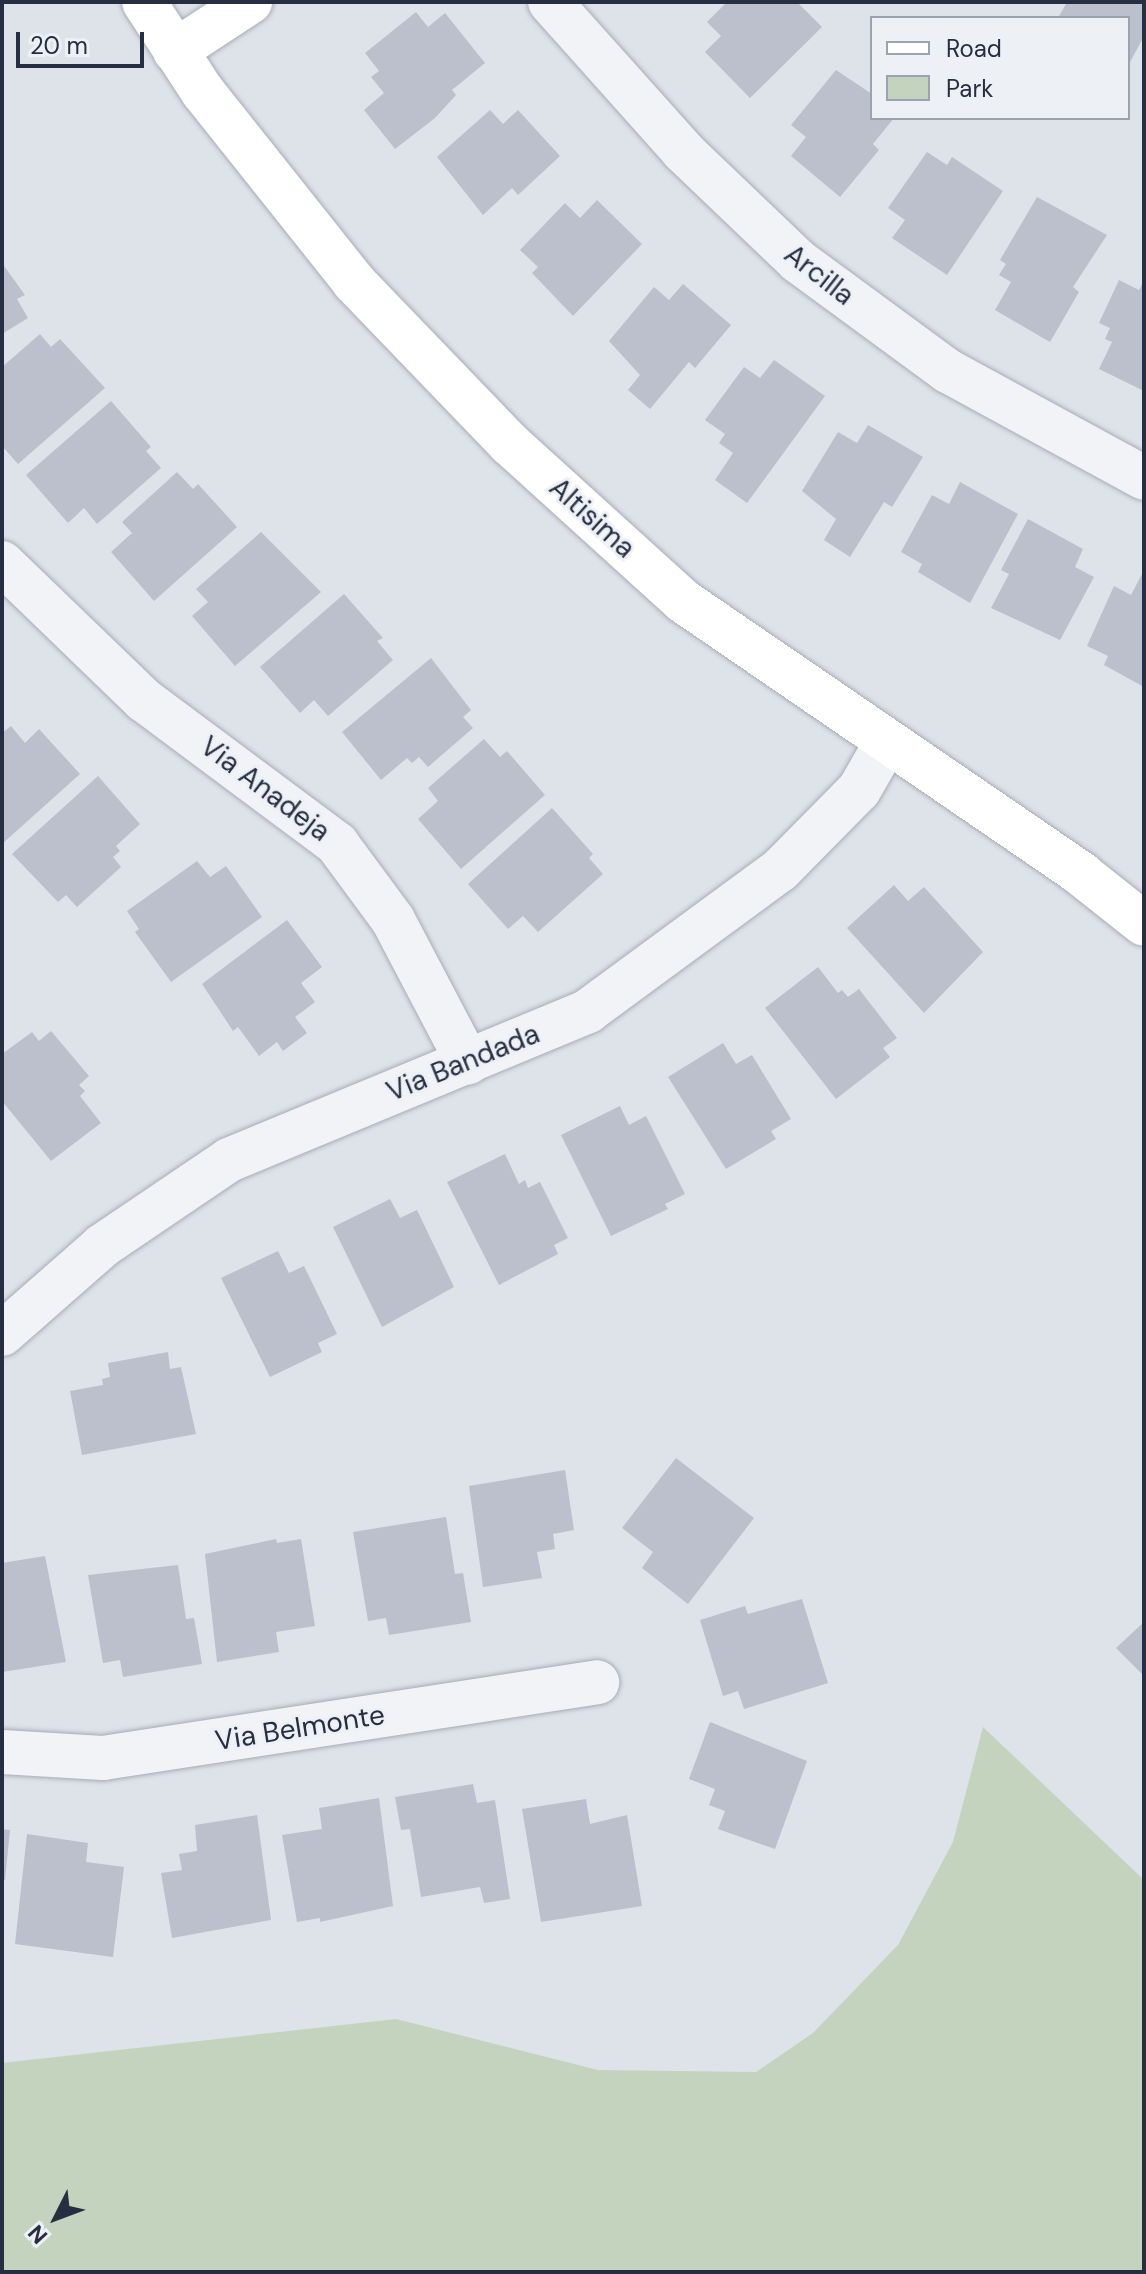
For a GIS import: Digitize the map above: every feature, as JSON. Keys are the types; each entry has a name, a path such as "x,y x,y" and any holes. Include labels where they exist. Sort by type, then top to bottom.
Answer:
{"street":[{"name":"Altisima","path":"144,2 175,51 354,282 510,444 683,601 1081,874 1144,924"},
{"path":"175,51 250,2"},
{"name":"Arcilla","path":"550,2 683,151 798,261 948,371 1144,478"},
{"name":"Via Anadeja","path":"2,563 144,700 337,844 393,920 468,1063"},
{"name":"Via Bandada","path":"2,1334 102,1246 229,1160 588,1011 780,870 859,790 886,743"},
{"name":"Via Belmonte","path":"2,1752 103,1758 597,1682"}],"green space":[{"path":"983,1727 1144,1880 1144,2272 2,2272 2,2063 396,2019 598,2070 756,2072 813,2033 898,1945 953,1842"}],"building":[{"path":"727,2 797,2 822,27 750,98 705,52 721,36 707,22"},
{"path":"1067,2 1144,2 1144,36 1130,62 1130,16 1059,16"},
{"path":"416,12 428,27 445,13 485,63 452,90 456,95 435,118 395,149 364,110 384,93 371,77 379,71 365,53"},
{"path":"836,70 870,93 870,120 892,120 873,144 879,150 840,197 791,156 806,137 791,125"},
{"path":"490,110 503,124 518,110 560,156 518,195 512,188 483,215 437,157"},
{"path":"927,152 947,165 952,157 1003,191 947,275 892,238 905,220 888,208"},
{"path":"1037,197 1107,235 1073,287 1079,292 1050,342 995,310 1011,282 999,275 1006,264 1000,260"},
{"path":"597,200 642,244 573,316 532,273 538,267 520,250 565,203 580,218"},
{"path":"2,263 25,295 17,299 28,318 2,334"},
{"path":"1119,280 1139,290 1144,280 1144,391 1099,369 1112,342 1105,339 1110,328 1099,323"},
{"path":"683,284 731,325 695,368 689,362 650,409 628,390 640,375 609,341 654,287 669,300"},
{"path":"40,334 51,347 60,339 105,388 18,464 2,446 2,367"},
{"path":"774,360 825,396 747,503 715,480 733,453 719,443 725,434 705,420 744,367 760,378"},
{"path":"111,401 151,447 146,451 161,468 97,524 84,508 68,523 26,475"},
{"path":"868,425 923,457 892,507 884,502 850,557 824,540 836,519 802,491 838,432 857,443"},
{"path":"177,472 193,489 198,484 237,527 154,601 111,552 132,533 122,522"},
{"path":"960,482 1018,514 970,603 918,572 922,564 901,552 932,495 949,504"},
{"path":"1028,519 1083,549 1075,567 1094,577 1060,640 991,608 1009,574 1001,570"},
{"path":"261,532 321,592 235,666 192,616 208,602 196,589"},
{"path":"1142,574 1144,687 1104,665 1108,656 1087,646 1114,586 1131,595"},
{"path":"344,594 383,638 377,641 393,660 328,716 314,700 300,713 260,667"},
{"path":"431,658 471,710 463,717 473,728 428,767 419,757 412,763 407,758 381,780 342,732"},
{"path":"11,726 25,743 39,729 80,774 2,844 2,733"},
{"path":"484,739 500,757 507,751 545,795 461,869 418,819 438,801 428,788"},
{"path":"98,776 140,824 116,846 120,851 113,857 121,867 77,907 66,895 58,902 12,854"},
{"path":"552,808 593,854 589,858 603,874 538,932 523,916 508,929 468,884"},
{"path":"197,861 210,877 226,866 262,917 171,982 135,932 139,929 127,911"},
{"path":"894,885 908,901 924,887 983,952 924,1013 847,928"},
{"path":"287,920 322,967 301,983 315,1002 295,1017 307,1033 283,1051 277,1042 259,1056 238,1027 233,1031 202,984"},
{"path":"818,967 838,993 842,990 848,997 859,989 897,1038 883,1048 890,1057 836,1099 765,1008"},
{"path":"51,1031 89,1076 79,1085 85,1091 80,1096 101,1123 51,1161 2,1101 2,1054 32,1032 39,1041"},
{"path":"723,1043 736,1064 752,1055 791,1119 771,1131 776,1139 726,1169 668,1077"},
{"path":"620,1106 629,1125 646,1116 685,1194 665,1204 668,1209 611,1236 561,1135"},
{"path":"505,1154 519,1184 525,1180 528,1188 540,1182 568,1238 554,1245 558,1254 499,1285 447,1182"},
{"path":"390,1199 400,1218 417,1210 454,1287 382,1327 333,1227"},
{"path":"278,1251 289,1273 304,1266 337,1334 318,1343 322,1352 270,1377 221,1278"},
{"path":"168,1352 170,1369 181,1367 196,1434 82,1455 70,1391 103,1385 102,1379 110,1377 108,1363"},
{"path":"676,1458 754,1518 688,1604 642,1568 653,1552 622,1528"},
{"path":"565,1470 574,1530 553,1534 555,1549 537,1552 542,1578 483,1587 469,1486"},
{"path":"446,1517 455,1574 463,1573 471,1622 389,1635 386,1618 368,1621 353,1532"},
{"path":"276,1539 277,1543 301,1539 315,1626 276,1632 279,1652 217,1662 205,1554"},
{"path":"45,1556 66,1662 2,1672 2,1563"},
{"path":"178,1565 186,1619 194,1618 202,1664 123,1677 120,1660 103,1663 88,1575"},
{"path":"802,1599 828,1683 744,1709 738,1691 723,1696 700,1620 745,1606 748,1614"},
{"path":"1144,1622 1144,1676 1116,1648"},
{"path":"710,1722 807,1761 775,1849 718,1829 725,1811 709,1805 715,1789 689,1779"},
{"path":"473,1784 477,1803 495,1800 510,1899 484,1903 480,1887 421,1897 410,1829 401,1830 395,1797"},
{"path":"379,1798 393,1906 320,1922 320,1918 297,1922 282,1835 322,1829 319,1808"},
{"path":"586,1799 590,1824 627,1815 642,1906 541,1922 522,1809"},
{"path":"257,1815 271,1920 172,1938 161,1873 182,1870 179,1854 197,1851 195,1825"},
{"path":"2,1829 10,1830 5,1880 2,1880"},
{"path":"27,1834 88,1843 86,1862 124,1867 113,1957 15,1944"}]}
